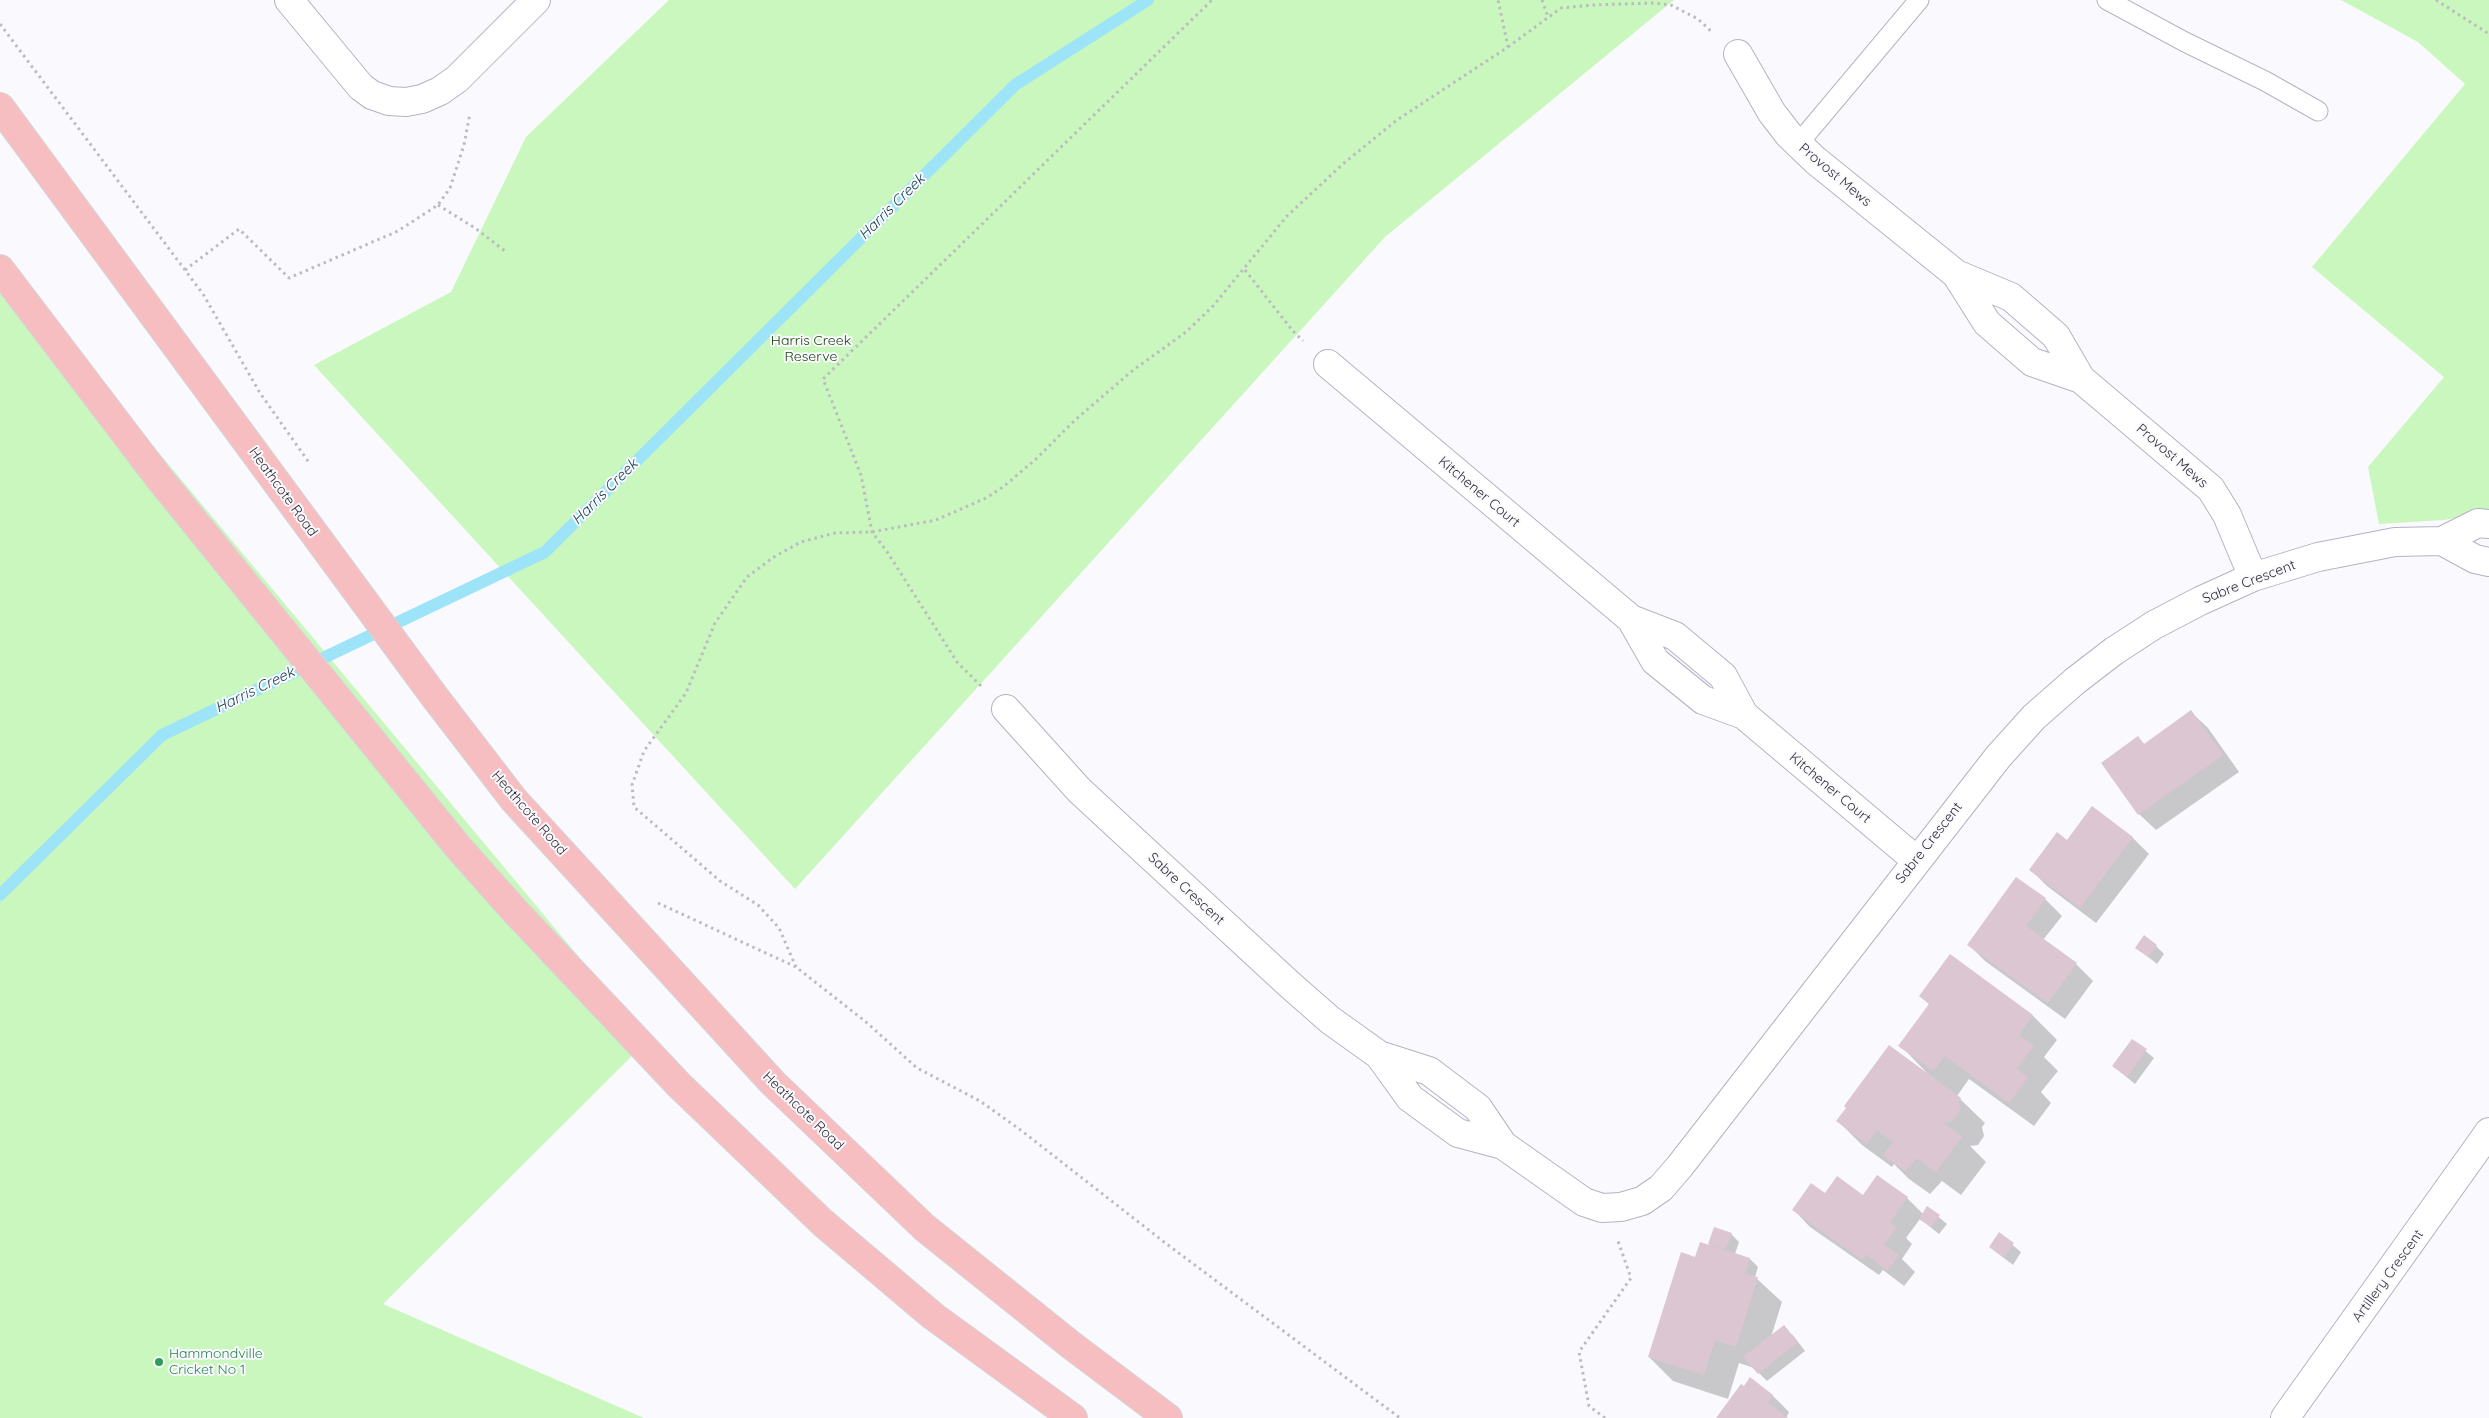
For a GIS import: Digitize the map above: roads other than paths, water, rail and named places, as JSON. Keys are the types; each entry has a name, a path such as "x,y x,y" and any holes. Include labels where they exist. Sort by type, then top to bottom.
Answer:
{"main road":[{"name":"Heathcote Road","path":"0,107 434,696 514,800 773,1083 925,1228 1071,1345 1168,1418"},
{"path":"0,269 159,478 458,847 514,910 679,1086 823,1224 933,1316 1073,1418"}],"street":[{"path":"289,0 361,87 372,95 389,101 406,102 422,99 440,91 457,79 536,0"},
{"name":"Provost Mews","path":"1738,54 1772,113 1798,144 1815,160 1956,274 2011,297 2056,336 2081,379 2211,489 2227,515 2253,577"},
{"name":"Kitchener Court","path":"1328,364 1631,620 1675,636 1723,676 1744,715 1916,860"},
{"name":"Sabre Crescent","path":"1006,709 1079,790 1316,1009 1379,1055 1429,1071 1478,1108 1503,1145 1584,1202 1602,1208 1622,1207 1642,1201 1662,1188 1998,757 2034,718 2075,680 2114,651 2154,625 2200,600 2253,577 2318,556 2395,542 2442,540 2478,523 2489,524"},
{"path":"2442,540 2475,559 2489,562"},
{"name":"Artillery Crescent","path":"2285,1418 2489,1132"}],"lane":[{"path":"1798,144 1919,0"},
{"path":"2107,0 2185,42 2265,81 2318,111"}],"waterway":[{"name":"Harris Creek","path":"0,895 162,735 545,552 1015,85 1148,0"}],"place":[{"name":"Hammondville Cricket No 1","path":"159,1362"}],"park label":[{"name":"Harris Creek Reserve","path":"811,350"}]}
